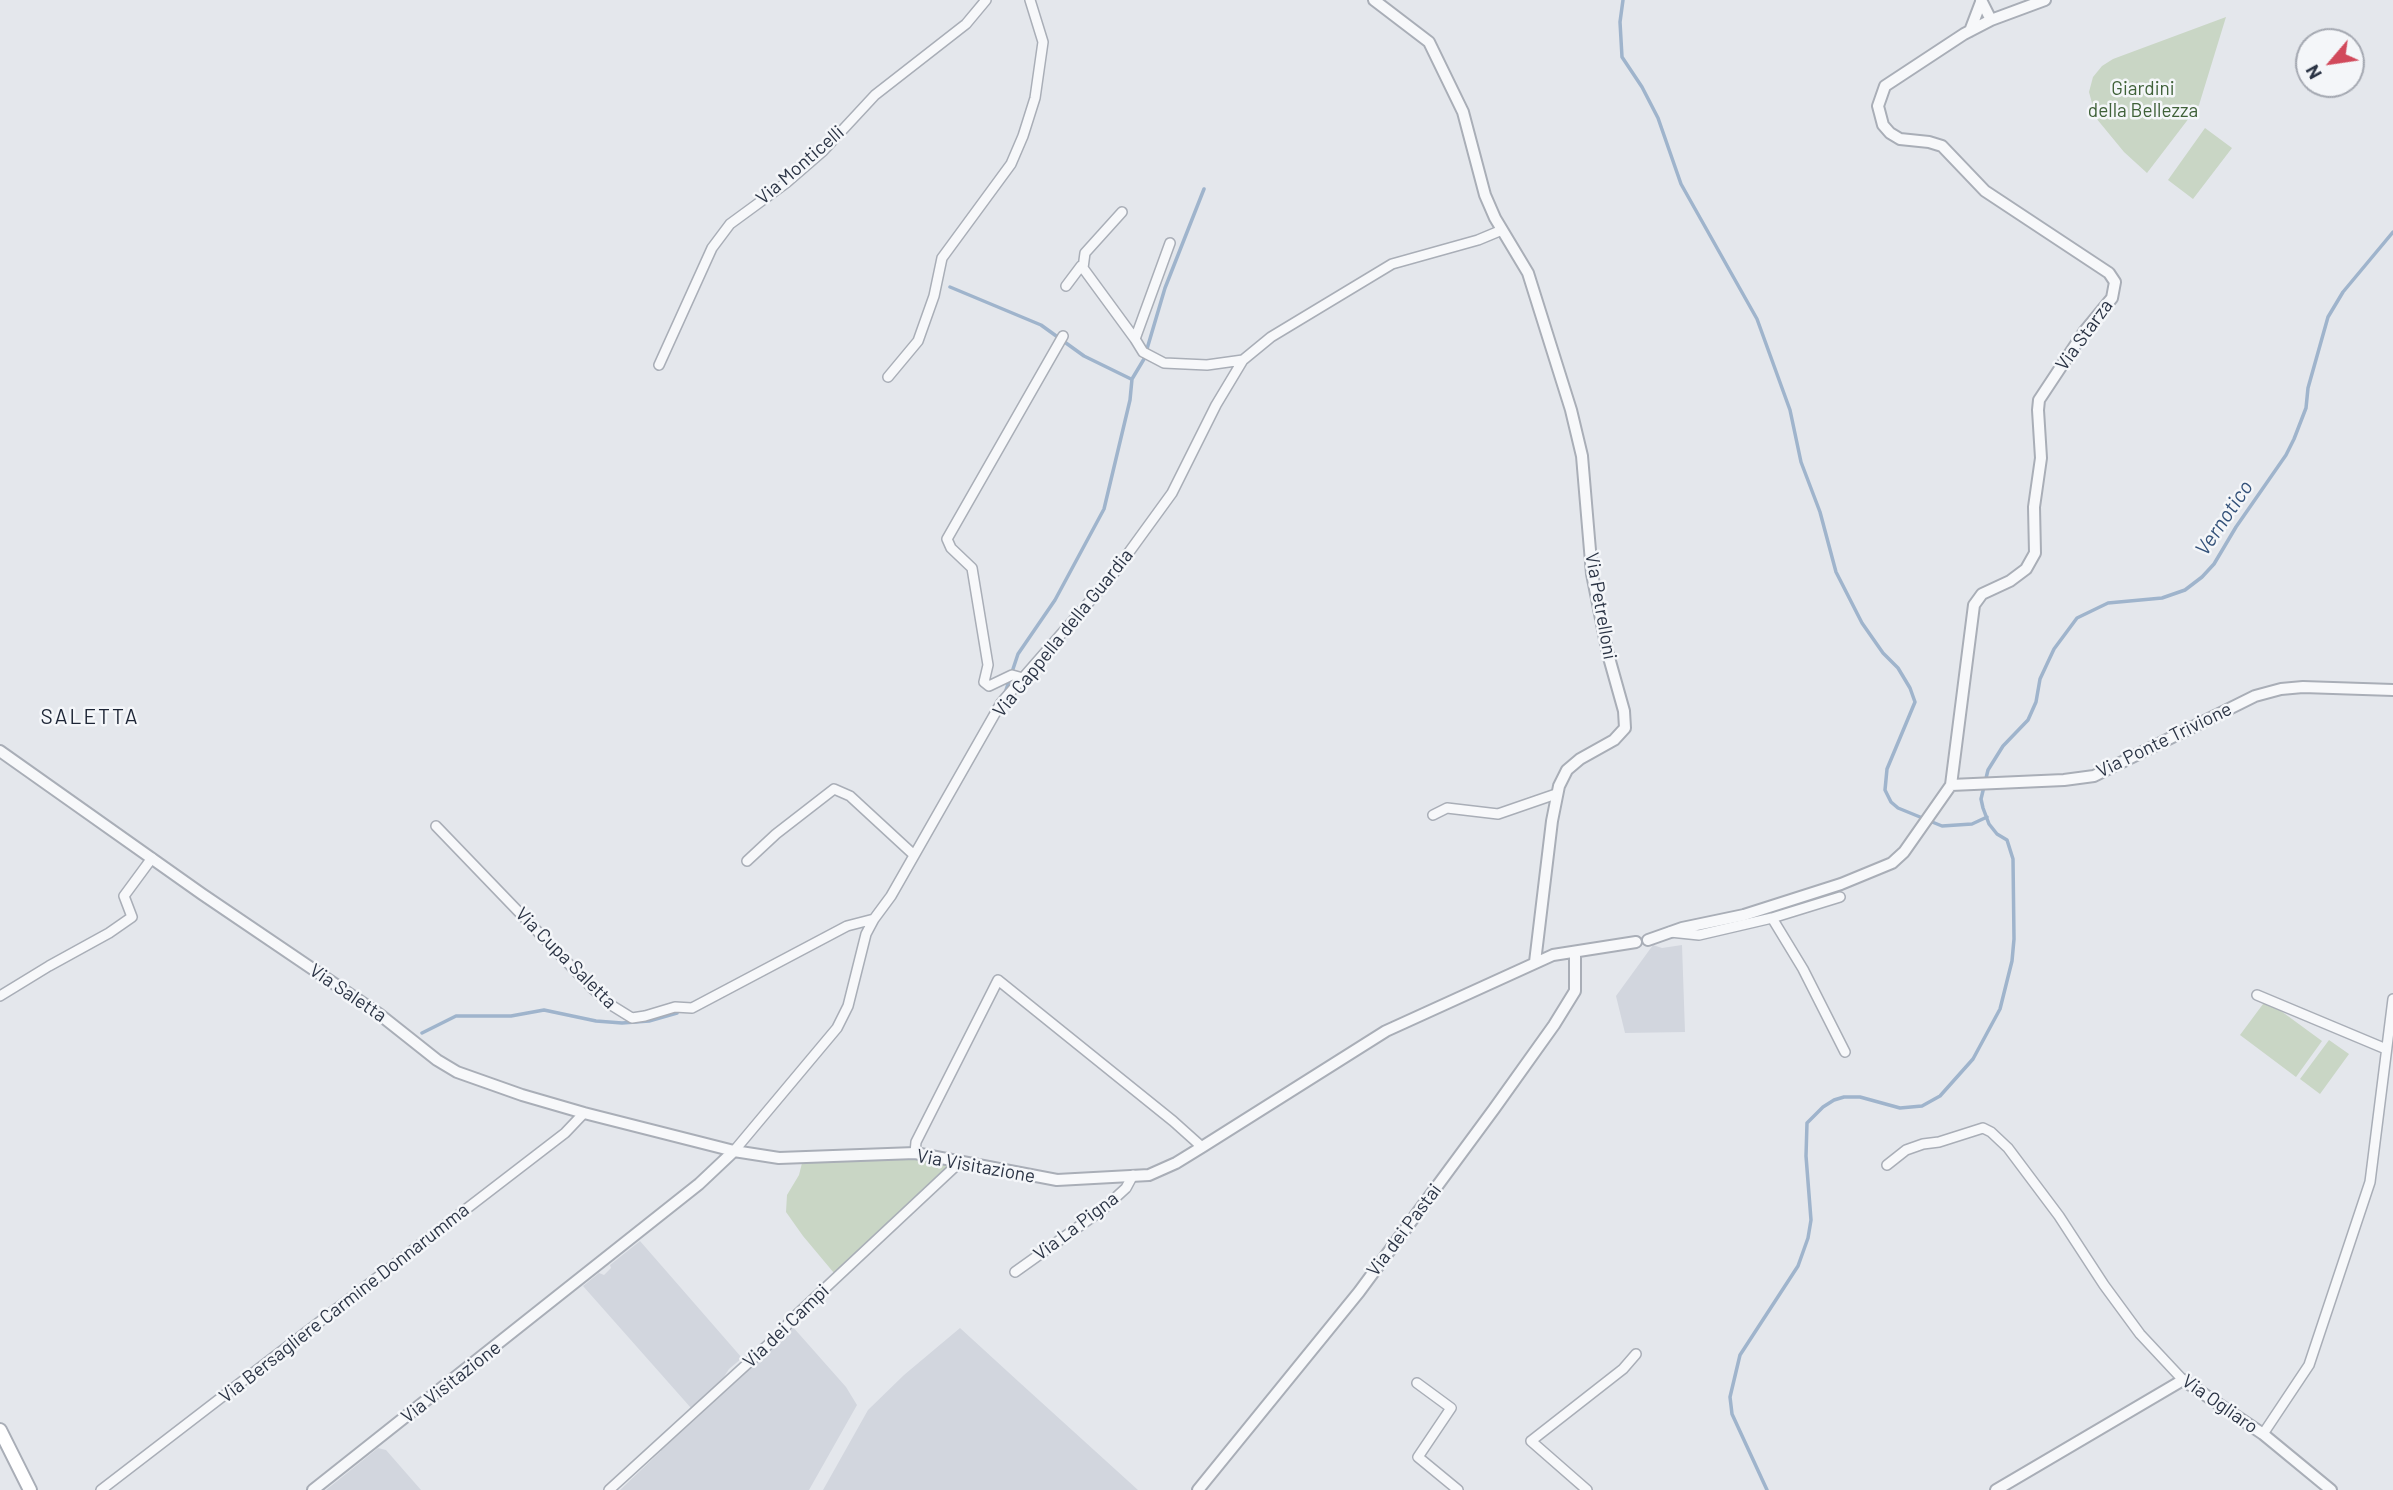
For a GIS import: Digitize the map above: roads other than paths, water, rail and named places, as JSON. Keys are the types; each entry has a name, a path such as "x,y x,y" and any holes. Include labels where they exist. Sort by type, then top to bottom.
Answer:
{"main road":[{"path":"0,1430 30,1490"}],"street":[{"name":"Via Monticelli","path":"659,365 712,248 730,223 786,183 823,151 875,96 966,24 986,0"},
{"path":"888,377 918,341 942,258 1011,164 1023,136 1035,98 1042,42 1030,0"},
{"path":"1374,0 1429,42 1463,112 1485,195 1502,230"},
{"name":"Via Starza","path":"1951,785 1974,605 1982,594 2010,581 2025,569 2035,553 2034,507 2041,458 2039,400 2084,332 2112,298 2116,288 2109,273 1985,191 1942,146 1900,139 1883,125 1878,106 1885,86 1969,30 2045,0"},
{"path":"1981,1 1991,20"},
{"path":"1969,30 1981,1"},
{"path":"1122,212 1085,253 1083,268 1146,354 1164,363 1208,365 1243,360"},
{"name":"Via Cappella della Guardia","path":"734,1152 837,1028 848,1006 866,934 891,896 909,851 1001,703 1111,578 1172,493 1216,405 1243,360 1271,337 1392,264 1478,240 1502,230"},
{"name":"Via Petrelloni","path":"1502,230 1528,273 1574,421 1582,456 1592,574 1608,654 1624,711 1625,728 1614,740 1580,759 1567,770 1556,794 1535,962"},
{"path":"1135,339 1170,243"},
{"path":"1066,286 1081,266 1083,268"},
{"path":"1023,678 1009,677 989,686 984,682 988,665 972,568 950,548 947,539 1063,336"},
{"name":"Via Ponte Trivione","path":"1951,785 2064,780 2094,776 2255,696 2303,687 2393,690"},
{"name":"Via Saletta","path":"0,751 379,1013 446,1066 522,1096 734,1152"},
{"path":"1648,940 1670,932 1744,915 1854,879 1892,863 1916,837 1951,785"},
{"path":"747,861 776,834 834,789 850,796 909,851"},
{"path":"1433,815 1447,808 1498,814 1556,794"},
{"name":"Via Cupa Saletta","path":"436,826 592,988 611,1005 632,1018 675,1007 692,1009 846,926 874,919"},
{"path":"0,996 109,933 131,917 124,896 152,858"},
{"path":"1670,932 1699,935 1727,930 1840,897"},
{"path":"1772,918 1803,969 1845,1052"},
{"path":"1575,953 1636,942"},
{"name":"Via Visitazione","path":"313,1490 657,1218 734,1152 779,1158 915,1153 1057,1180 1149,1175 1176,1163 1386,1031 1535,962 1553,955 1575,953"},
{"name":"Via dei Pastai","path":"1198,1490 1359,1292 1546,1035 1575,991 1575,953"},
{"path":"915,1153 916,1142 998,980 1202,1147"},
{"path":"2257,995 2386,1049"},
{"name":"Via Ogliaro","path":"1887,1165 1906,1150 1923,1144 1939,1142 1983,1128 1991,1132 2008,1148 2059,1216 2140,1334 2183,1380 2263,1434 2309,1365 2370,1182 2393,999"},
{"name":"Via Bersagliere Carmine Donnarumma","path":"101,1490 565,1133 584,1113"},
{"name":"Via dei Campi","path":"609,1490 781,1333 790,1321 961,1161"},
{"name":"Via La Pigna","path":"1015,1272 1102,1210 1126,1188 1133,1175"},
{"path":"1587,1490 1531,1441 1623,1369 1636,1354"},
{"path":"1996,1490 2183,1380"},
{"path":"1417,1383 1451,1408 1418,1457 1458,1490"},
{"path":"2263,1434 2331,1490"}],"waterway":[{"path":"1623,0 1620,22 1622,57 1658,118 1681,184 1757,319 1790,410 1801,462 1820,512 1836,572 1862,623 1883,653 1898,668 1915,702 1887,769 1885,790 1891,802 1898,808 1942,826 1972,824 1987,817"},
{"path":"1005,693 1018,654 1055,600 1104,509 1130,400 1132,379 1144,359 1165,288 1204,189"},
{"name":"Vernotico","path":"1767,1490 1732,1414 1730,1397 1740,1355 1798,1266 1808,1238 1811,1220 1806,1156 1807,1123 1823,1107 1844,1097 1860,1097 1900,1108 1922,1106 1940,1096 1973,1059 2000,1009 2012,961 2014,939 2013,859 2007,840 1997,834 1989,824 1981,799 1988,770 2003,746 2028,720 2036,702 2040,679 2054,649 2077,618 2108,603 2162,598 2185,590 2214,564 2294,439 2306,408 2308,388 2328,317 2343,292 2393,232"},
{"path":"950,287 1041,325 1084,356 1131,379"},
{"path":"422,1033 456,1016 511,1016 544,1010 596,1021 622,1023 649,1021 677,1013"}],"district":[{"name":"SALETTA","path":"90,717"}],"park label":[{"name":"Giardini della Bellezza","path":"2143,100"}]}
